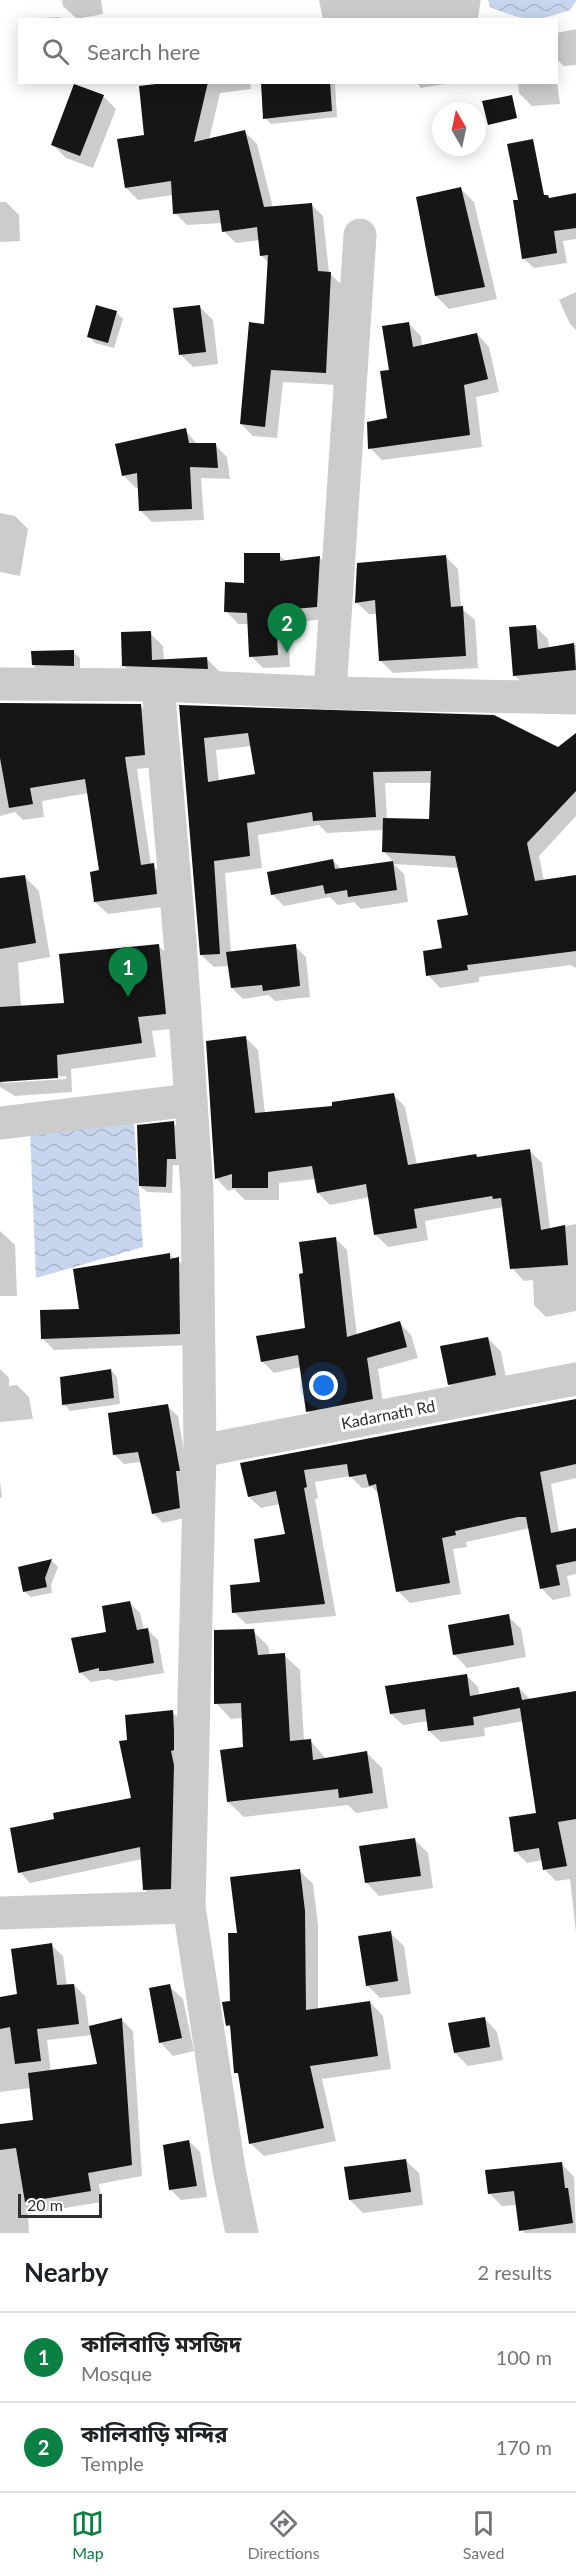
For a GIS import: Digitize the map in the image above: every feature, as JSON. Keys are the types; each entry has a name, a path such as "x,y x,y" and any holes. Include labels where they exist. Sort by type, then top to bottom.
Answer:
{"street":[{"path":"461,18 464,0"},
{"path":"330,693 360,235"},
{"path":"0,684 158,685 330,693 576,698"},
{"path":"158,685 163,724 197,1190 200,1450 189,1907 229,2169 242,2233"},
{"path":"0,1123 191,1100"},
{"name":"Kadarnath Rd","path":"200,1450 576,1379"},
{"path":"0,1913 189,1907"}],"water":[{"path":"488,0 576,0 570,10 538,18 521,18 490,7"},
{"path":"134,1123 143,1247 36,1278 30,1131"}],"building":[{"path":"74,84 104,95 80,156 51,145"},
{"path":"208,84 194,142 245,130 264,207 312,203 318,271 331,272 326,373 271,370 265,427 240,424 249,322 264,324 268,255 260,256 257,227 222,232 219,210 173,214 171,181 125,188 117,139 144,135 139,86"},
{"path":"261,84 330,84 332,111 263,119"},
{"path":"512,95 517,118 488,125 486,102 482,101"},
{"path":"533,139 544,195 548,195 549,198 576,193 576,228 554,231 557,253 522,259 513,200 518,200 507,144"},
{"path":"461,187 485,287 435,296 416,197"},
{"path":"96,305 117,311 108,343 87,337"},
{"path":"200,305 206,352 179,355 173,308"},
{"path":"409,322 413,347 477,333 488,379 464,385 470,435 368,449 367,422 387,418 380,371 389,370 382,326"},
{"path":"186,428 189,443 216,443 218,468 190,467 192,509 139,511 137,473 122,476 115,444"},
{"path":"244,553 280,553 280,561 320,556 317,607 281,610 281,614 276,614 278,655 249,657 247,613 224,612 225,582 244,583"},
{"path":"446,555 451,607 463,606 466,656 379,661 375,600 355,603 357,563"},
{"path":"536,625 538,649 574,643 576,670 513,676 509,627"},
{"path":"151,631 152,660 207,657 208,669 122,666 121,632"},
{"path":"74,650 74,666 32,665 31,651"},
{"path":"0,703 141,704 145,755 125,757 141,865 154,863 157,894 94,902 90,872 99,870 85,779 30,788 33,804 9,808 0,758"},
{"path":"179,705 494,715 558,747 576,733 576,791 527,843 535,881 576,875 576,951 467,965 468,970 426,976 423,951 442,948 437,920 468,915 455,856 382,852 383,818 429,819 431,771 373,772 376,817 313,821 312,812 247,823 250,856 214,861 220,954 200,955","holes":["248,733 255,774 208,782 204,738"]},
{"path":"333,859 335,869 393,861 397,890 348,897 347,890 325,894 323,885 271,895 267,872"},
{"path":"25,875 36,943 0,949 0,878"},
{"path":"159,944 166,1014 138,1017 142,1043 57,1055 58,1078 0,1082 0,1007 64,1003 59,954"},
{"path":"296,944 300,986 263,991 262,985 231,988 226,952"},
{"path":"246,1036 255,1113 332,1106 332,1102 394,1093 408,1165 476,1154 477,1157 530,1149 541,1230 565,1225 568,1265 510,1269 501,1198 493,1199 492,1196 414,1209 417,1228 374,1235 366,1184 317,1193 312,1166 268,1172 268,1188 232,1188 232,1174 215,1179 206,1041"},
{"path":"174,1121 176,1159 167,1159 166,1187 139,1186 137,1125"},
{"path":"336,1237 347,1337 400,1321 407,1347 367,1358 373,1399 306,1412 298,1355 261,1362 256,1336 305,1328 299,1274 303,1273 299,1242"},
{"path":"170,1253 170,1259 179,1257 180,1334 41,1339 40,1310 79,1309 73,1269"},
{"path":"488,1337 496,1375 448,1385 440,1346"},
{"path":"111,1369 114,1398 62,1405 60,1377"},
{"path":"576,1399 576,1464 540,1472 551,1533 576,1528 576,1561 556,1565 560,1585 540,1589 526,1517 518,1517 455,1531 456,1535 442,1538 450,1583 396,1592 376,1484 369,1486 366,1474 349,1477 347,1464 304,1470 307,1487 304,1488 325,1604 232,1613 230,1585 260,1582 254,1539 285,1534 276,1491 248,1497 240,1463"},
{"path":"168,1404 180,1471 176,1471 180,1508 152,1514 138,1452 113,1455 108,1413"},
{"path":"52,1559 45,1578 47,1587 23,1592 18,1567"},
{"path":"130,1601 137,1630 148,1628 154,1663 105,1671 99,1671 99,1668 79,1673 71,1638 106,1632 102,1606"},
{"path":"509,1614 514,1645 453,1655 448,1625"},
{"path":"254,1629 258,1655 285,1653 290,1741 311,1739 313,1760 367,1751 373,1793 339,1798 338,1789 227,1802 220,1750 243,1747 241,1703 214,1704 214,1630"},
{"path":"467,1674 470,1696 519,1687 522,1700 576,1691 576,1819 558,1822 567,1866 543,1870 539,1848 514,1852 509,1817 536,1813 520,1708 473,1717 474,1725 428,1731 425,1709 390,1714 385,1686"},
{"path":"173,1710 171,1889 143,1890 140,1847 18,1873 10,1828 54,1819 53,1813 131,1798 119,1741 127,1740 125,1715"},
{"path":"415,1838 421,1876 365,1883 359,1846"},
{"path":"300,1869 305,1911 306,2010 370,2001 378,2056 310,2066 324,2128 249,2144 238,2073 234,2073 230,2025 226,2026 222,2002 230,2001 228,1933 237,1933 230,1877"},
{"path":"391,1931 398,1981 366,1986 358,1936"},
{"path":"52,1943 57,1985 74,1984 79,2024 37,2029 41,2061 15,2064 10,2027 0,2029 0,1997 17,1994 11,1949"},
{"path":"170,1984 182,2038 159,2043 149,1988"},
{"path":"485,2017 490,2047 454,2053 448,2023"},
{"path":"122,2018 132,2165 88,2173 91,2191 25,2202 16,2148 0,2150 0,2124 33,2120 28,2073 97,2064 89,2026"},
{"path":"189,2140 197,2186 169,2190 163,2145"},
{"path":"406,2159 411,2192 349,2200 344,2167"},
{"path":"562,2162 573,2223 519,2231 514,2191 488,2194 485,2170"}],"place":[{"name":"কালিবাড়ি মন্দির","path":"287,653"},
{"name":"কালিবাড়ি মসজিদ","path":"128,997"}]}
